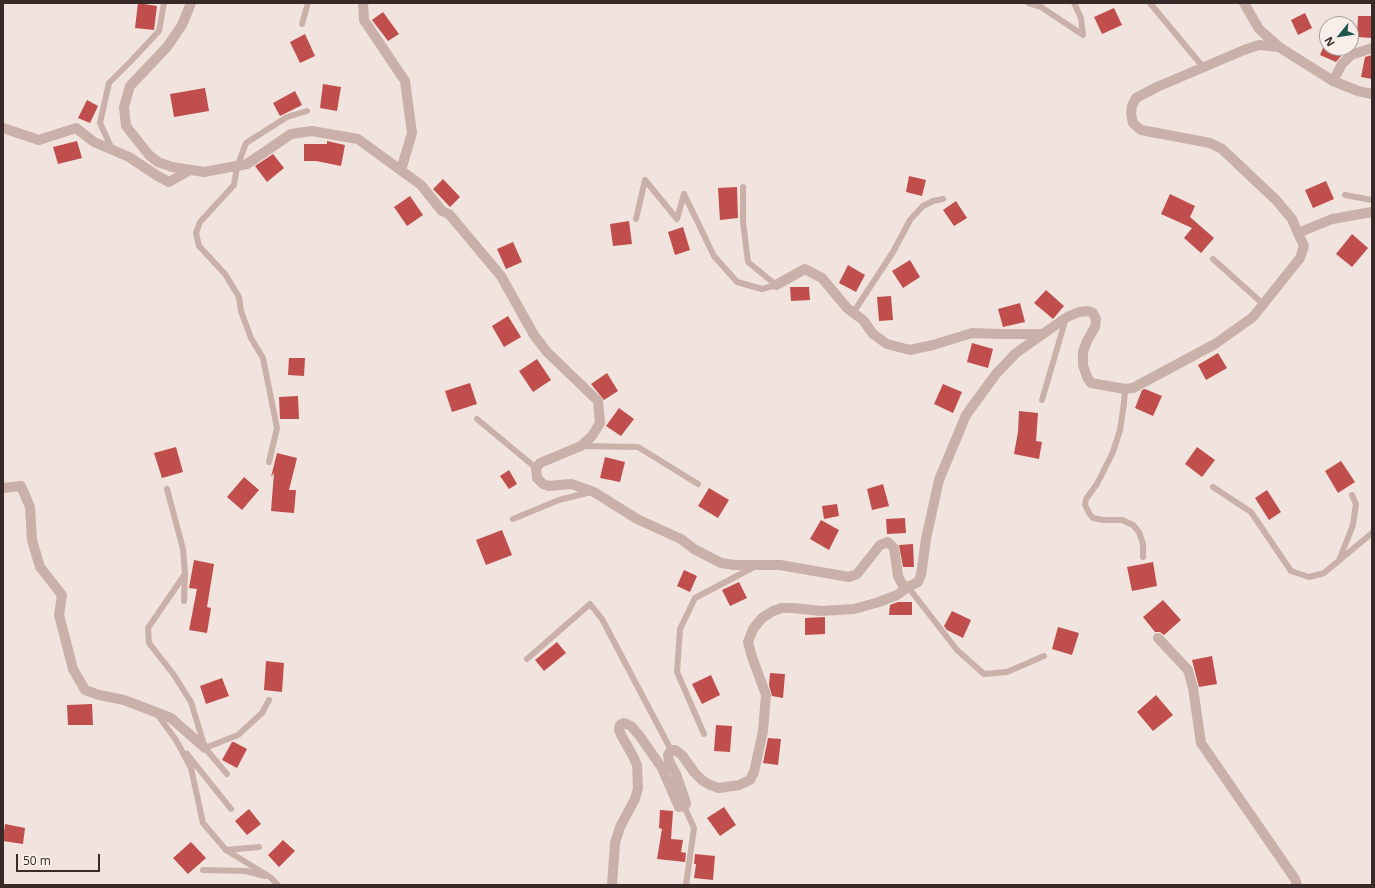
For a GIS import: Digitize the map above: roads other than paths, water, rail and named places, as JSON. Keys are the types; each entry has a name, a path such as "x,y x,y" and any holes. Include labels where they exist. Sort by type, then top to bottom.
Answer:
{"street":[{"path":"191,3 182,25 167,47 130,86 124,106 126,126 149,155 158,162 172,167 204,172 247,164 291,134 312,131 358,139 402,170 420,185 442,211 449,214 501,276 534,335 547,352 598,401 600,422 592,436 581,446 540,463 536,468 537,478 543,484 549,486 571,484 594,492 637,519 681,539 694,549 721,563 734,565 780,565 849,577 857,574 880,544 888,542 894,548 898,576 902,584 908,587"},
{"path":"363,3 364,20 405,81 412,133 402,170"},
{"path":"1244,3 1259,29 1279,47 1333,81 1358,91 1372,94"},
{"path":"612,885 615,843 620,826 635,798 638,788 636,765 633,756 619,730 620,724 624,723 631,726 639,735 662,768 679,807 686,804 676,774 669,761 668,755 671,750 675,750 682,755 694,772 703,781 710,785 719,788 739,785 750,780 754,772 762,731 766,695 748,642 753,629 762,618 773,611 782,608 821,611 854,609 897,595 918,582 921,575 926,539 939,480 966,415 996,374 1016,354 1067,316 1078,312 1088,311 1093,313 1096,319 1095,328 1086,340 1083,352 1083,365 1087,377 1091,383 1125,389 1133,388 1214,344 1252,318 1300,258 1304,246 1292,219 1276,200 1222,149 1210,143 1141,130 1133,123 1131,114 1132,106 1136,98 1203,67 1259,45 1279,47"},
{"path":"1333,81 1342,64 1351,55 1372,48"},
{"path":"3,128 39,140 76,128 94,142 129,157 169,182 190,170"},
{"path":"1298,233 1332,219 1372,212"},
{"path":"776,285 805,269 822,278 847,308 863,320 873,334 887,344 910,350 933,345 972,333 1041,334"},
{"path":"3,488 21,486 30,507 32,540 40,567 62,595 59,615 73,669 85,690 99,695 124,700 170,718 205,748"},
{"path":"1158,638 1188,670 1193,688 1201,743 1295,879 1297,885"}],"lane":[{"path":"112,150 100,123 109,83 159,31 164,3"},
{"path":"302,24 308,3"},
{"path":"1028,3 1040,7 1082,35 1081,18 1074,3"},
{"path":"1150,3 1203,67"},
{"path":"269,462 277,428 263,358 251,338 241,311 239,297 225,274 199,246 196,233 200,222 234,185 237,167 246,143 287,117 307,111"},
{"path":"636,219 645,180 677,219 684,194 714,256 737,282 762,289 776,285"},
{"path":"743,187 744,222 748,262 776,285"},
{"path":"1344,195 1372,200"},
{"path":"853,312 893,252 910,220 923,206 933,201 943,200"},
{"path":"1213,259 1263,304"},
{"path":"1042,400 1067,316"},
{"path":"1125,389 1120,430 1113,452 1097,484 1086,499 1085,505 1093,518 1102,520 1122,520 1133,525 1139,532 1143,544 1143,557"},
{"path":"477,420 536,468"},
{"path":"581,446 638,447 698,484"},
{"path":"1213,487 1251,512 1291,571 1309,577 1324,573 1372,533"},
{"path":"167,489 183,549 185,574 184,601"},
{"path":"513,518 559,500 594,492"},
{"path":"1339,560 1352,525 1356,504 1352,495"},
{"path":"704,734 677,672 680,629 695,598 757,565"},
{"path":"185,574 148,628 149,643 174,675 191,702 205,748 227,774"},
{"path":"908,587 957,650 984,674 1007,672 1044,656"},
{"path":"527,659 590,604 602,619 671,750"},
{"path":"205,748 238,735 262,713 269,700"},
{"path":"156,712 176,740 231,809"},
{"path":"176,740 191,768 203,824 226,850 270,877 278,885"},
{"path":"684,806 694,828 686,885"},
{"path":"226,850 259,847"},
{"path":"203,870 246,871 270,877"}]}
